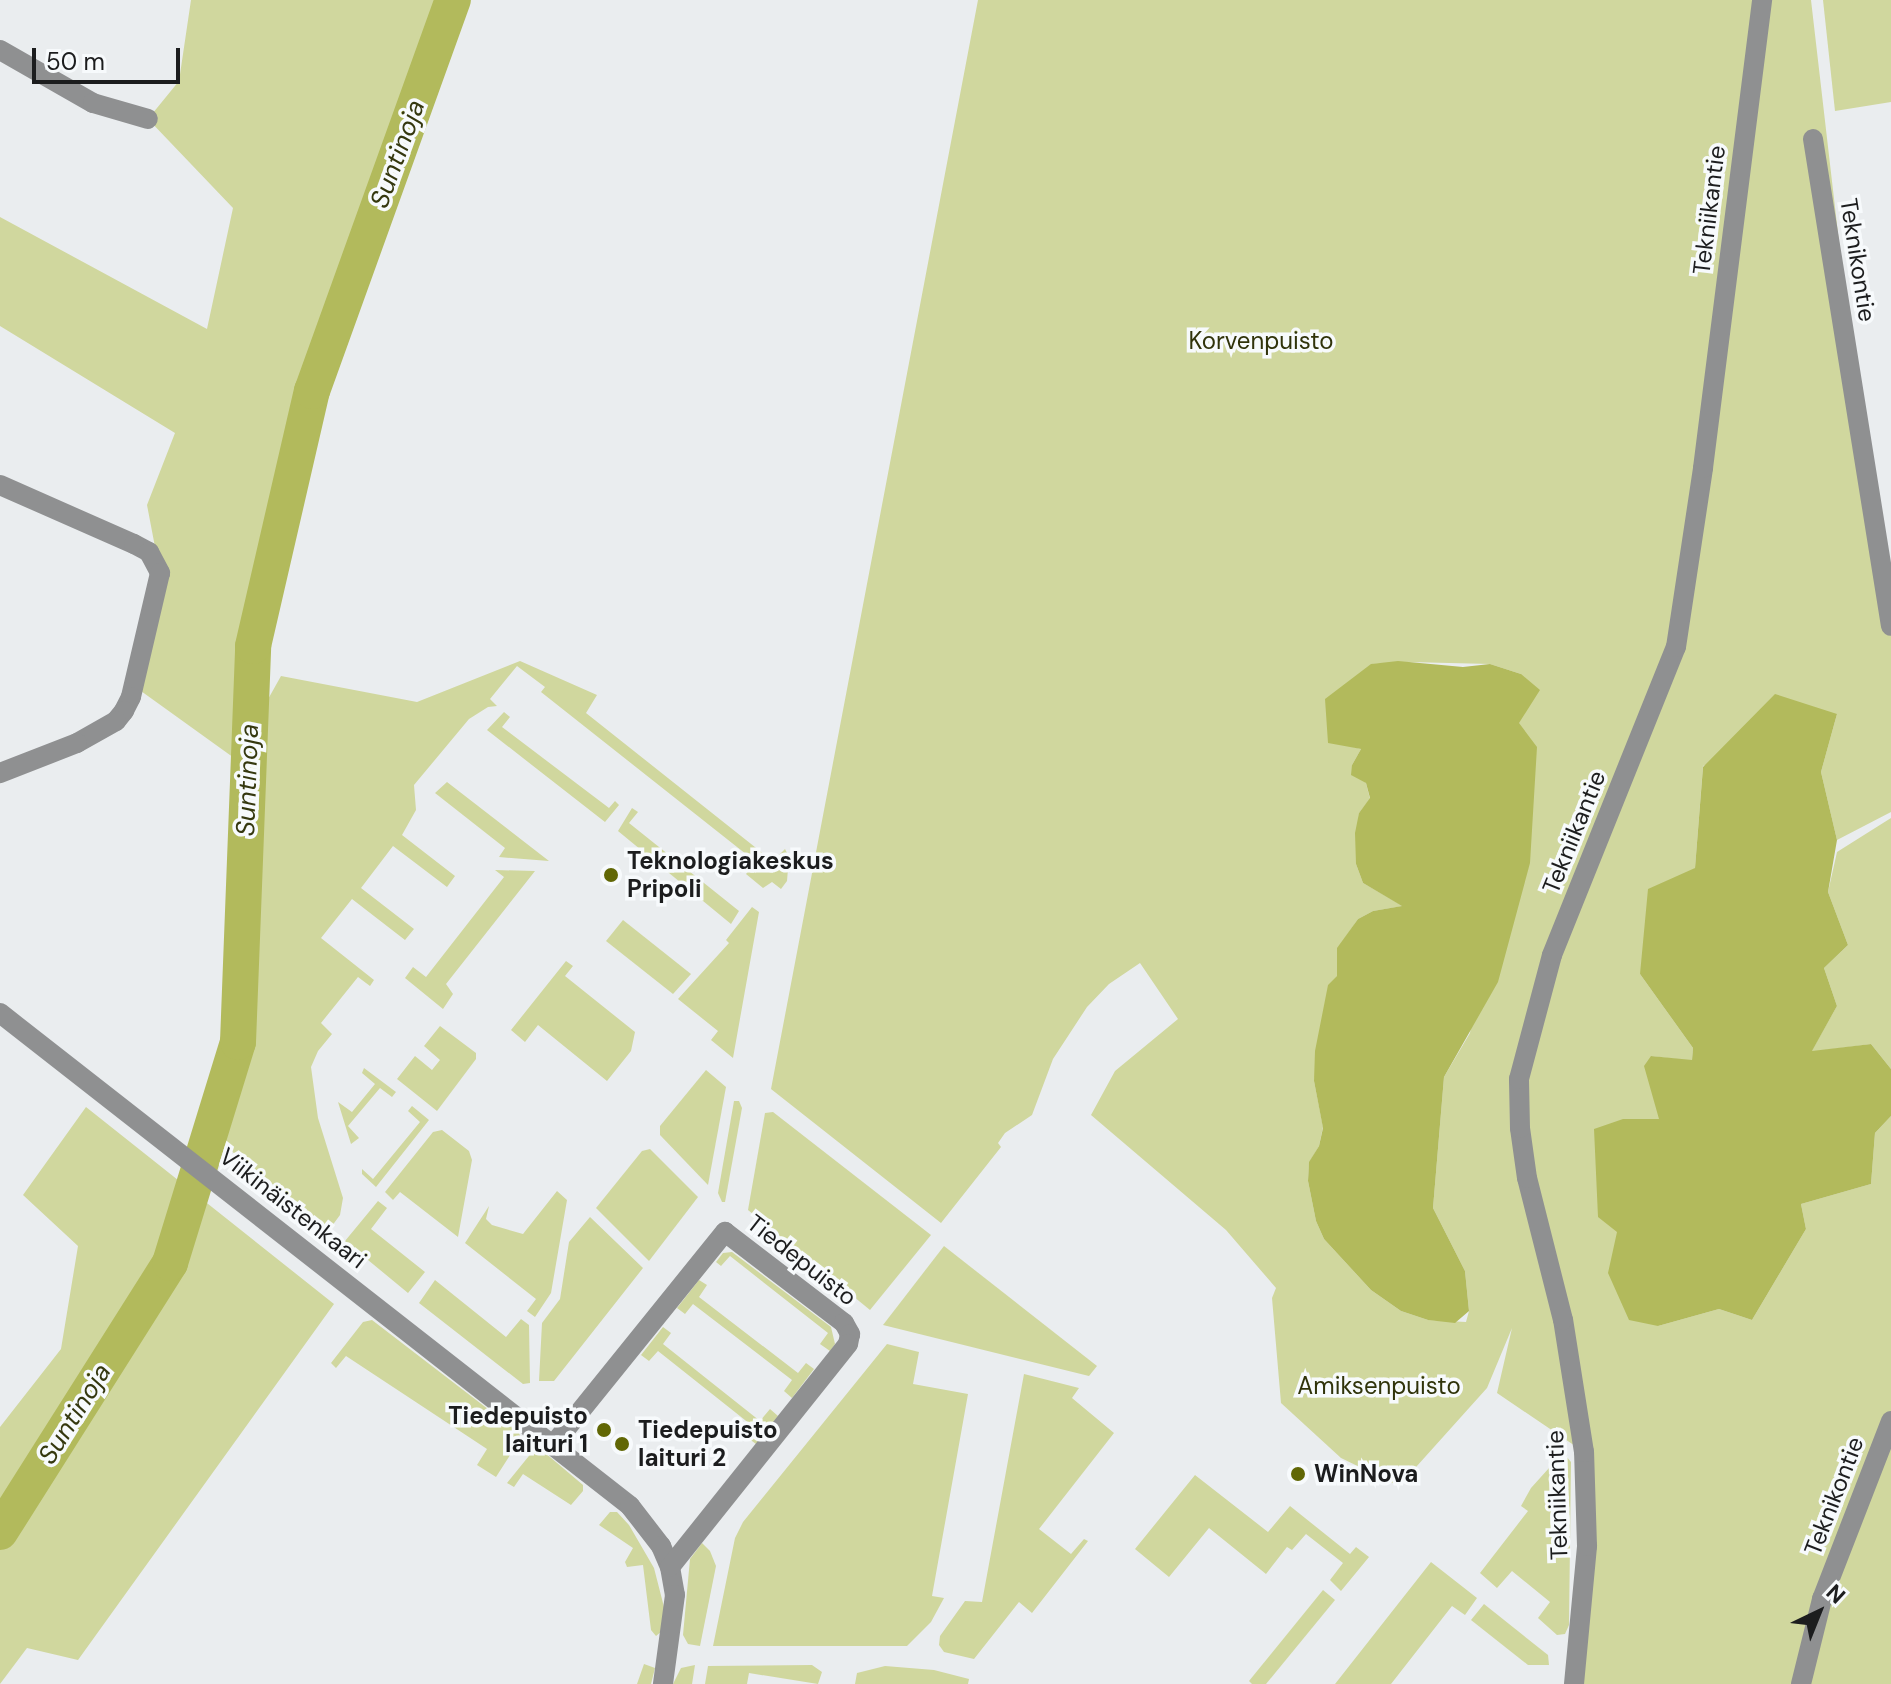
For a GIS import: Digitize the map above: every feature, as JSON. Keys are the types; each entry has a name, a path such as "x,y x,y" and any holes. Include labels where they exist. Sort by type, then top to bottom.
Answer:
{"street":[{"name":"Tekniikantie","path":"1574,1684 1587,1546 1584,1452 1563,1320 1527,1178 1520,1128 1519,1079 1552,955 1676,647 1703,468 1762,0"},
{"path":"0,50 93,103 148,119"},
{"name":"Teknikontie","path":"1813,139 1891,626"},
{"path":"0,485 142,548 149,552 160,573 131,697 124,711 116,721 77,743 0,773"},
{"name":"Viikinäistenkaari","path":"0,1013 553,1445"},
{"name":"Tiedepuisto","path":"553,1445 725,1232 844,1323 850,1334 848,1344 670,1567"},
{"name":"Teknikontie","path":"1801,1684 1822,1599 1891,1421"},
{"path":"553,1445 630,1506 661,1546 670,1567 675,1595 675,1618 663,1684"}],"green space":[{"path":"191,0 453,0 312,391 253,646 248,768 134,686 160,573 147,505 175,433 0,326 0,217 207,329 233,208 148,119 179,81"},
{"name":"Korvenpuisto","path":"978,0 1811,0 1863,449 1891,626 1891,812 1837,840 1821,772 1837,714 1703,766 1695,868 1640,974 1693,1048 1692,1061 1651,1056 1660,1119 1623,1119 1618,1232 1658,1326 1719,1309 1752,1320 1806,1229 1801,1204 1871,1184 1875,1133 1891,1116 1891,1684 1577,1684 1584,1452 1497,1393 1512,1328 1487,1388 1399,1486 1341,1458 1281,1403 1272,1298 1276,1288 1226,1230 1091,1115 1115,1071 1178,1019 1140,963 1109,984 1087,1007 1053,1059 1032,1115 1005,1133 998,1143 1001,1147 941,1223 771,1089","holes":["1372,664 1490,664 1521,674 1519,723 1470,1033 1444,1077 1433,1208 1465,1271 1469,1311 1466,1322 1428,1320 1401,1311 1371,1290 1324,1239 1316,1221 1308,1181 1309,1163 1319,1146 1323,1127 1314,1081 1337,976 1338,948 1358,919 1373,911 1403,906 1363,883 1356,864 1359,813 1370,799 1366,783 1352,765 1361,749 1342,744"]},
{"path":"1823,0 1891,0 1891,102 1835,111"},
{"path":"520,661 597,695 586,713 765,855 777,857 785,849 789,857 787,881 781,889 772,882 763,888 746,874 756,862 541,692 545,687 517,666 490,699 497,706 488,707 469,719 414,785 416,810 402,835 455,876 447,887 393,846 361,888 414,929 405,940 352,899 321,938 374,980 370,986 358,977 321,1023 332,1034 318,1051 311,1067 318,1118 343,1198 340,1215 329,1230 224,1145 249,1041 267,701 281,676 417,702"},
{"path":"504,712 510,717 502,727 609,808 615,801 619,805 605,822 487,730"},
{"path":"447,782 549,861 499,857 505,848 435,793"},
{"path":"632,808 638,812 629,823 739,911 731,924 618,831"},
{"path":"1891,818 1891,1069 1871,1044 1811,1052 1837,1006 1824,968 1848,945 1828,892 1837,852"},
{"path":"495,870 535,871 446,984 453,994 443,1009 405,978 413,967 426,977 504,877"},
{"path":"752,907 759,912 733,1058 711,1040 718,1031 678,999 729,943 726,940"},
{"path":"623,920 691,974 673,994 606,941"},
{"path":"566,961 573,966 565,976 635,1032 631,1051 607,1081 538,1025 525,1042 511,1030"},
{"path":"440,1026 476,1053 476,1059 437,1111 397,1079 415,1056 432,1070 440,1060 424,1046"},
{"path":"364,1068 396,1092 392,1097 380,1088 348,1126 359,1138 351,1144 338,1102 352,1112 375,1084 362,1073"},
{"path":"706,1070 726,1087 708,1185 660,1135 660,1126"},
{"path":"734,1101 739,1101 742,1108 725,1202 722,1202 718,1193"},
{"path":"412,1106 429,1120 376,1187 362,1174 362,1169 373,1179 420,1122 408,1111"},
{"path":"86,1107 334,1304 78,1660 27,1648 0,1684 0,1427 61,1349 78,1246 23,1195"},
{"path":"773,1112 931,1235 870,1310 748,1210 765,1113"},
{"path":"442,1130 469,1151 472,1160 458,1237 400,1192 393,1200 385,1192 433,1132"},
{"path":"650,1149 698,1197 649,1261 596,1208 642,1151"},
{"path":"557,1191 567,1200 551,1293 535,1317 527,1311 536,1299 465,1243 489,1206 486,1219 492,1225 523,1234"},
{"path":"378,1201 387,1208 371,1229 425,1272 408,1293 345,1241"},
{"path":"590,1217 643,1268 554,1381 539,1381 542,1323 560,1299 569,1242"},
{"path":"944,1246 1097,1366 1089,1376 883,1325"},
{"path":"732,1252 831,1327 835,1344 830,1351 820,1344 828,1333 730,1256 721,1266 716,1262 723,1253"},
{"path":"435,1280 506,1337 521,1319 529,1325 530,1383 523,1384 419,1303"},
{"path":"699,1280 707,1285 699,1297 798,1373 806,1363 814,1369 792,1398 784,1391 792,1380 693,1304 685,1314 677,1308"},
{"path":"372,1320 519,1433 521,1438 496,1477 477,1465 487,1449 346,1356 336,1368 331,1363 363,1322"},
{"path":"663,1327 671,1333 663,1344 760,1421 770,1409 778,1416 756,1444 748,1438 755,1428 658,1351 649,1361 641,1355"},
{"path":"887,1344 919,1352 913,1384 968,1394 932,1596 944,1598 931,1622 907,1646 713,1646 735,1538 743,1522"},
{"path":"1024,1374 1079,1388 1072,1398 1114,1433 1039,1529 1071,1554 1084,1539 1088,1541 1032,1613 1019,1602 974,1659 944,1652 939,1645 940,1636 965,1601 982,1602"},
{"path":"537,1446 583,1485 583,1491 571,1505 523,1474 514,1487 507,1483"},
{"path":"1566,1456 1571,1462 1569,1625 1565,1634 1557,1635 1538,1618 1550,1602 1512,1571 1497,1588 1480,1573 1528,1511 1521,1506 1531,1488 1558,1458"},
{"path":"1195,1475 1268,1532 1290,1506 1350,1554 1356,1547 1369,1557 1341,1591 1330,1580 1343,1563 1306,1534 1292,1550 1287,1547 1266,1574 1209,1528 1169,1577 1135,1549"},
{"path":"610,1512 617,1512 629,1525 654,1568 664,1607 662,1631 656,1636 651,1630 643,1565 627,1567 625,1562 633,1548 599,1525"},
{"path":"702,1543 710,1551 716,1566 700,1646 688,1644 683,1635 690,1559"},
{"path":"1431,1562 1477,1598 1465,1615 1452,1606 1391,1684 1335,1684"},
{"path":"1323,1590 1335,1600 1266,1684 1252,1684 1249,1681"},
{"path":"1484,1604 1548,1655 1549,1665 1528,1665 1471,1620"},
{"path":"644,1664 655,1668 651,1684 637,1684"},
{"path":"695,1665 692,1684 673,1684 681,1668"},
{"path":"812,1665 822,1672 818,1684 749,1673 747,1684 705,1684 708,1666"},
{"path":"885,1666 934,1670 969,1679 968,1684 855,1684 857,1673"}],"shaded area":[{"path":"1398,661 1463,667 1490,664 1521,674 1540,690 1519,723 1537,747 1530,863 1498,982 1444,1077 1433,1208 1465,1271 1469,1311 1455,1323 1428,1320 1401,1311 1371,1290 1324,1239 1316,1221 1308,1181 1309,1162 1319,1146 1323,1128 1314,1081 1315,1051 1328,985 1337,976 1337,948 1358,919 1373,911 1402,906 1363,883 1356,864 1355,833 1359,813 1370,798 1366,783 1351,775 1352,765 1361,749 1328,743 1325,699 1371,664"},
{"path":"1775,694 1837,714 1821,772 1837,840 1828,892 1848,945 1824,968 1837,1006 1812,1051 1871,1044 1891,1069 1891,1116 1875,1133 1871,1184 1801,1204 1806,1229 1752,1320 1719,1309 1658,1326 1629,1320 1608,1273 1617,1232 1598,1217 1594,1129 1623,1119 1659,1119 1644,1066 1651,1056 1692,1060 1693,1048 1640,974 1648,889 1695,868 1703,767"}],"waterway":[{"name":"Suntinoja","path":"0,1532 170,1263 238,1042 253,646 312,391 453,0"}],"place":[{"name":"Teknologiakeskus Pripoli","path":"611,875"},
{"name":"Tiedepuisto laituri 1","path":"604,1430"},
{"name":"Tiedepuisto laituri 2","path":"622,1444"},
{"name":"WinNova","path":"1298,1474"}],"park label":[{"name":"Amiksenpuisto","path":"1379,1386"}]}
